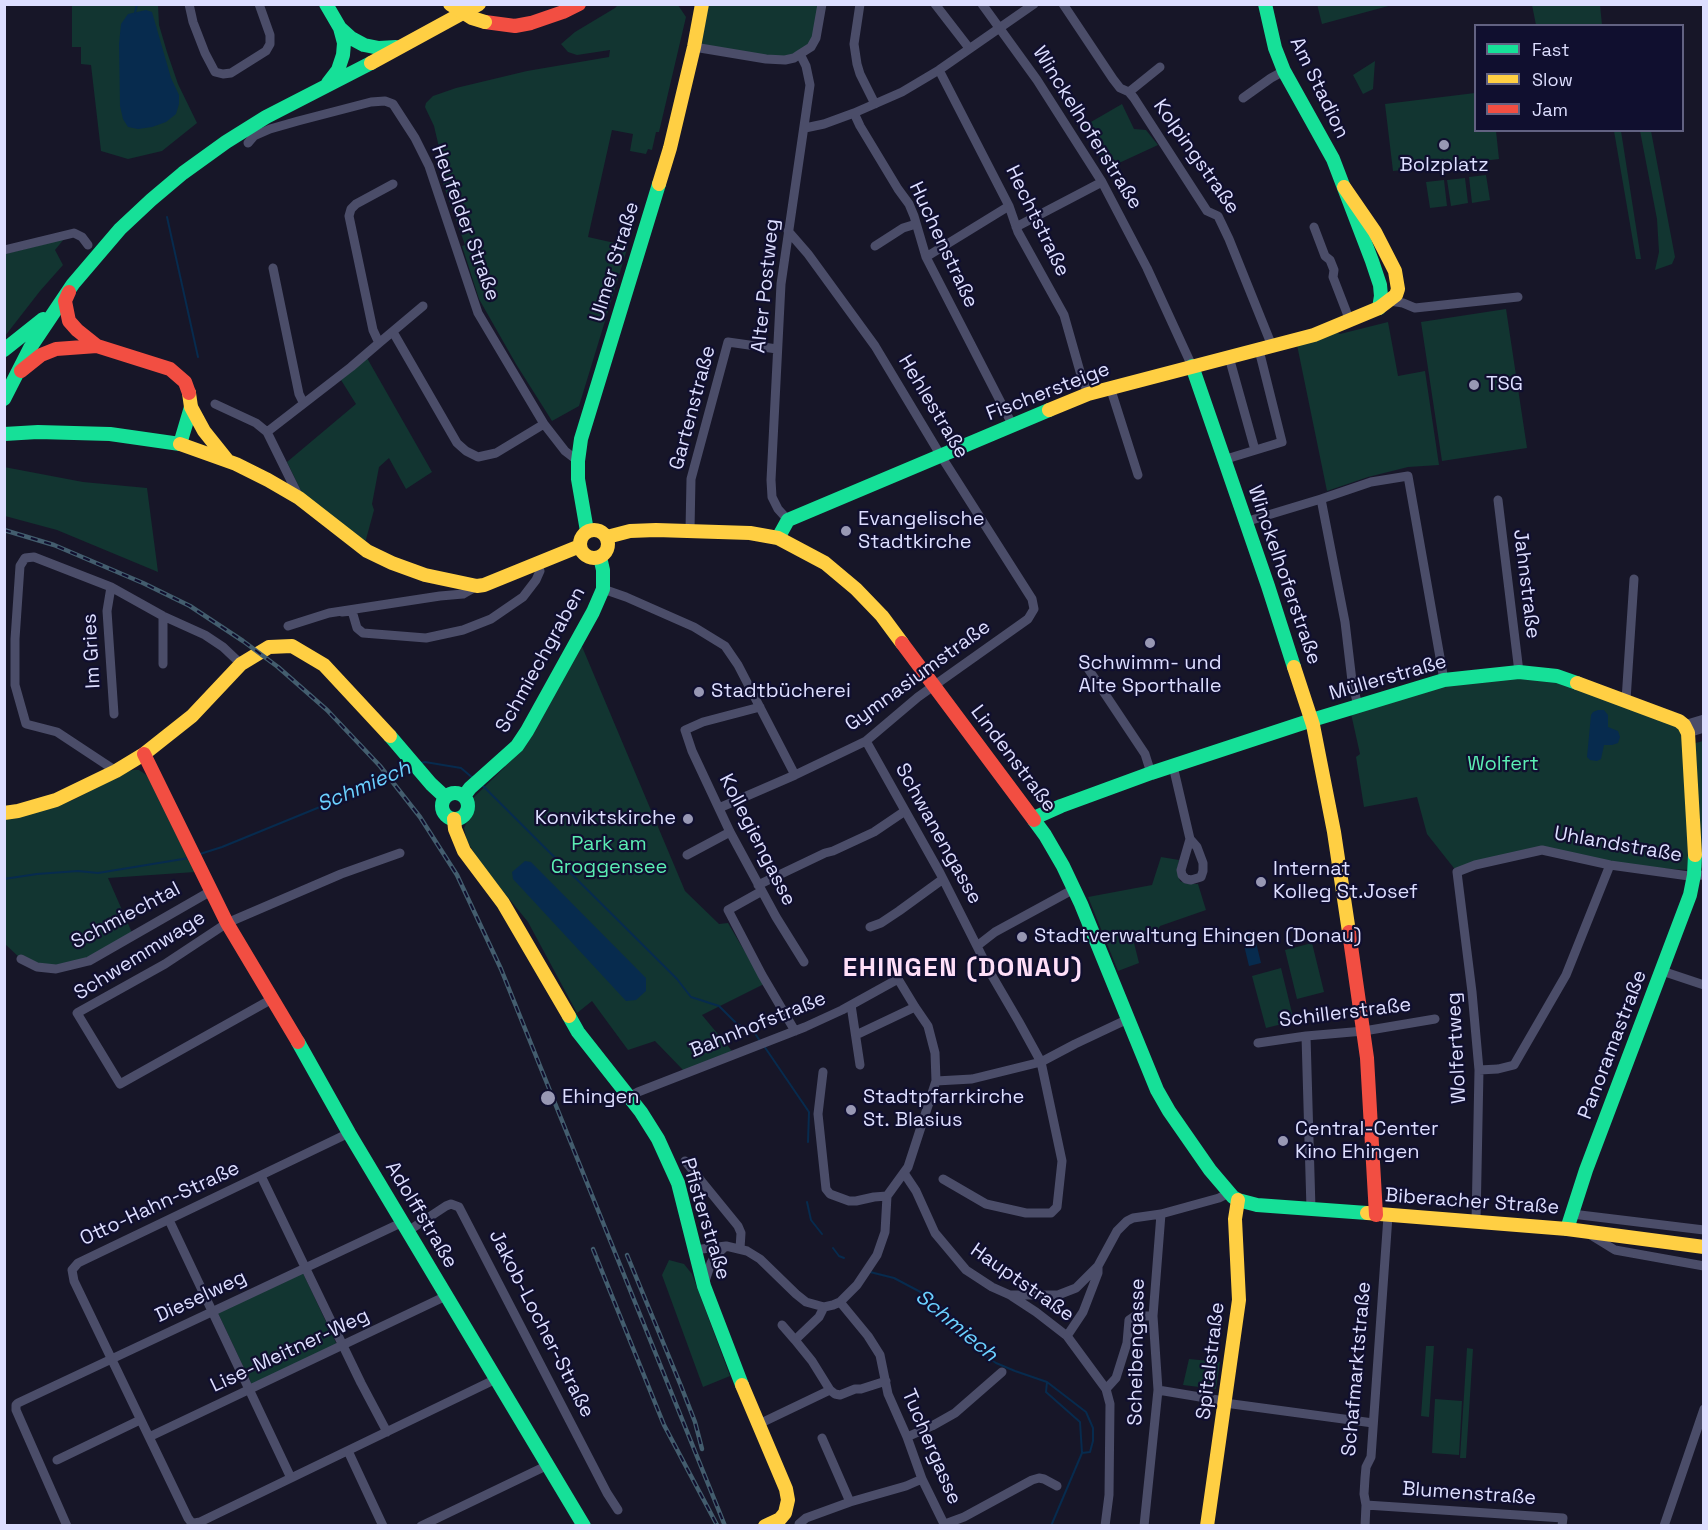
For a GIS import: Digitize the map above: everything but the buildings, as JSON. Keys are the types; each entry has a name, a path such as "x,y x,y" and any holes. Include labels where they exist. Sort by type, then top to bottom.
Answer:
{"street":[{"path":"189,4 205,53 215,72 223,74 231,73 266,51 270,44 270,35 259,4"},
{"path":"326,4 340,28 344,43 338,70 326,86"},
{"path":"450,4 472,18 514,26 531,23 579,4"},
{"path":"4,399 30,348 93,258 120,229 183,173 226,141 256,123 479,4"},
{"name":"Ulmer Straße","path":"587,531 579,493 578,461 581,439 670,148 702,4"},
{"path":"694,47 766,59 794,58 812,47 816,38 822,4"},
{"path":"860,4 854,44 860,74 875,104"},
{"path":"934,4 969,48"},
{"name":"Winckelhoferstraße","path":"982,4 1046,94 1102,182 1147,268 1192,366 1268,586 1312,720 1333,828 1364,1031 1382,1215"},
{"path":"805,128 854,113 902,92 939,70 1034,4"},
{"name":"Kolpingstraße","path":"1063,4 1113,79 1120,88 1129,92 1207,211 1218,216 1229,239 1265,348 1282,442 1255,450"},
{"name":"Am Stadion","path":"1265,4 1275,48 1284,71 1333,159 1344,187 1375,232 1395,271 1398,289 1396,295 1384,304"},
{"path":"340,28 351,38 364,45 380,48 399,47"},
{"name":"Alter Postweg","path":"788,520 778,509 772,497 771,455 781,284 810,85 806,66 800,54"},
{"path":"1129,92 1160,67"},
{"name":"Hechtstraße","path":"939,70 1009,206 1020,236 1064,315 1088,394"},
{"path":"1243,98 1284,71"},
{"name":"Heufelder Straße","path":"248,143 254,136 298,121 371,102 385,101 393,104 415,138 429,166 478,313 544,424 565,451 578,461"},
{"name":"Huchenstraße","path":"854,113 909,204 926,257 1013,426"},
{"path":"1016,227 1102,182"},
{"path":"379,343 372,330 349,216 356,204 393,184"},
{"path":"926,257 1009,206"},
{"path":"875,246 903,228 916,224"},
{"path":"1314,227 1325,256 1330,260 1334,270 1333,277 1350,321"},
{"name":"Hehlestraße","path":"788,231 814,262 875,346 941,456 1032,599 1034,609"},
{"path":"4,250 74,233 82,237 88,245"},
{"path":"273,268 299,394 303,402"},
{"path":"73,284 65,302 69,321 97,346"},
{"path":"1384,304 1403,303 1415,308 1518,297"},
{"name":"Fischersteige","path":"788,520 1088,394 1314,335 1384,304"},
{"path":"267,432 351,367 423,306"},
{"path":"4,350 55,310"},
{"path":"393,332 457,442 466,451 478,457 496,453 544,424"},
{"name":"Gartenstraße","path":"690,530 691,479 728,342 777,349"},
{"path":"15,377 41,355 70,346 97,346 170,369 185,382 190,394 191,407 180,444"},
{"path":"1223,460 1255,450 1229,357"},
{"path":"1110,387 1138,475"},
{"path":"214,404 256,423 267,432 299,498"},
{"path":"191,407 210,441 228,460"},
{"path":"4,434 38,432 110,434 180,444 228,460 268,480 299,498 374,555 425,575 477,586 580,546"},
{"path":"1245,522 1371,482 1408,476 1444,680"},
{"path":"1320,499 1345,622 1349,660 1358,706"},
{"name":"Jahnstraße","path":"1498,500 1519,672"},
{"path":"778,538 788,520"},
{"path":"599,530 607,537 608,549 600,557 585,555 580,546 581,537 587,531 599,530"},
{"name":"Lindenstraße","path":"607,537 638,530 690,530 756,533 778,538 825,563 856,589 882,616 1050,842 1074,889 1147,1068 1169,1111 1210,1170 1234,1197"},
{"name":"Im Gries","path":"116,771 57,732 26,724 15,685 15,639 20,566 25,558 34,557 111,587 163,616 205,635 223,647 241,664"},
{"name":"Schmiechgraben","path":"454,819 462,817 467,810 467,792 517,746 527,731 593,612 603,589 600,557"},
{"path":"288,626 329,613 352,611 357,628 363,633 426,638 463,630 491,619 523,597 536,580 540,571 538,564"},
{"path":"1626,700 1634,579"},
{"path":"342,612 463,594 477,586"},
{"name":"Im Gries","path":"111,587 107,611 114,714"},
{"path":"603,589 694,627 725,646 738,665 795,775"},
{"name":"Gymnasiumstraße","path":"719,808 866,741 897,712 1028,619 1034,609"},
{"path":"163,616 164,664"},
{"path":"4,813 56,800 116,771 144,754 192,716 241,664 269,647 292,646 324,665 378,721 424,776 445,797"},
{"path":"1087,667 1145,754 1151,773"},
{"name":"Müllerstraße","path":"1034,818 1151,773 1312,720 1444,680 1519,672 1557,676 1675,719 1686,729"},
{"name":"Kollegiengasse","path":"760,707 703,722 685,730 692,751 730,832 776,918 804,962"},
{"path":"1686,729 1704,720"},
{"path":"1686,729 1704,728"},
{"path":"1686,729 1699,875"},
{"name":"Schwanengasse","path":"866,741 1041,1062 1062,1161 1057,1207 1051,1213 1026,1213 989,1204 943,1179"},
{"name":"Adolffstraße","path":"144,754 227,923 584,1526"},
{"path":"1173,766 1190,839"},
{"path":"454,819 447,817 441,805 445,797 453,793 467,792"},
{"path":"795,1031 762,975 729,910 760,888 825,853 874,832 905,811"},
{"name":"Pfisterstraße","path":"454,819 455,829 464,851 502,903 578,1032 641,1112 658,1139 678,1183 704,1286 786,1489 788,1500 785,1513"},
{"path":"687,855 730,832"},
{"name":"Uhlandstraße","path":"1457,872 1475,865 1542,850 1610,865 1699,875"},
{"path":"227,923 330,879 400,853"},
{"path":"1479,1070 1514,1065 1566,975 1610,865"},
{"name":"Wolfertweg","path":"1457,872 1479,1070 1476,1222"},
{"name":"Panoramastraße","path":"1568,1229 1599,1135 1699,875"},
{"path":"870,927 881,923 943,879"},
{"path":"977,946 996,931 1074,889"},
{"name":"Schmiechtal","path":"21,959 37,967 56,969 89,961 211,891"},
{"name":"Schwemmwage","path":"227,923 165,964 77,1013 120,1084 272,999"},
{"path":"1662,971 1704,986"},
{"name":"Bahnhofstraße","path":"629,1097 795,1031 851,1005 898,979 915,1007"},
{"path":"851,1005 860,1065"},
{"path":"694,1250 726,1246 753,1254 806,1302 824,1307 840,1302 857,1285 882,1243 885,1232 887,1196 904,1173 936,1081 936,1069 932,1036 926,1022 915,1007 856,1035"},
{"path":"936,1081 972,1079 1041,1062 1128,1019"},
{"name":"Schillerstraße","path":"1258,1043 1364,1031 1435,1019"},
{"path":"1306,1036 1311,1209"},
{"path":"823,1072 818,1114 826,1189 830,1194 849,1201 887,1196"},
{"name":"Otto-Hahn-Straße","path":"350,1133 78,1263 72,1270 74,1281 110,1359 188,1518 195,1523 496,1379"},
{"path":"685,1161 738,1226 741,1233 740,1249"},
{"name":"Hauptstraße","path":"904,1173 916,1191 936,1233 966,1270 978,1279 1010,1295 1067,1336 1106,1389 1110,1404 1110,1433 1109,1495 1105,1526"},
{"path":"261,1176 387,1432"},
{"path":"1010,1295 1043,1296 1067,1293 1076,1288 1098,1266 1117,1231 1133,1218 1161,1214 1219,1198 1234,1197"},
{"name":"Biberacher Straße","path":"1234,1197 1257,1205 1568,1229 1704,1247"},
{"name":"Spitalstraße","path":"1208,1526 1239,1300 1234,1197"},
{"name":"Jakob-Locher-Straße","path":"405,1226 451,1204 459,1207 607,1494 618,1510"},
{"name":"Scheibengasse","path":"1144,1526 1158,1390 1153,1316 1161,1214"},
{"path":"1572,1214 1704,1230"},
{"name":"Schafmarktstraße","path":"1365,1526 1364,1494 1366,1467 1371,1457 1382,1215"},
{"path":"169,1220 291,1478"},
{"name":"Dieselweg","path":"67,1526 16,1410 16,1405 306,1267 405,1226"},
{"path":"1584,1231 1615,1250 1704,1266"},
{"path":"1616,1235 1617,1244 1623,1252"},
{"path":"704,1286 711,1263 726,1246"},
{"path":"1067,1336 1083,1312 1098,1274 1098,1266"},
{"name":"Lise-Meitner-Weg","path":"149,1437 447,1296"},
{"name":"Tuchergasse","path":"840,1302 868,1336 880,1356 888,1394 908,1437 922,1479 945,1525"},
{"path":"795,1340 819,1317 824,1307"},
{"path":"1106,1389 1116,1378 1126,1343 1129,1320 1135,1316 1153,1316"},
{"path":"782,1324 835,1394 840,1395 886,1382"},
{"path":"908,1437 955,1413 1002,1372"},
{"path":"759,1424 830,1390"},
{"path":"1158,1390 1225,1403 1373,1423"},
{"path":"1664,1526 1703,1414"},
{"path":"57,1460 140,1420"},
{"path":"822,1438 850,1502"},
{"path":"348,1451 383,1526"},
{"path":"421,1526 548,1465"},
{"path":"945,1525 1032,1480 1039,1478 1058,1485"},
{"path":"765,1526 780,1519 785,1513 799,1525 806,1518 922,1479"},
{"name":"Blumenstraße","path":"1366,1505 1563,1518 1562,1526"}],"green space":[{"path":"619,4 678,5 686,17 659,132 656,132 652,150 648,149 646,154 630,151 633,134 612,130 588,237 628,246 579,406 552,421 479,299 462,246 465,245 441,178 442,160 434,126 425,107 433,96 456,88 527,71 609,57 610,50 577,55 568,52 561,44 575,32"},
{"path":"1317,4 1392,4 1392,5 1322,24"},
{"path":"72,5 158,5 159,25 167,52 178,84 197,123 162,151 128,159 101,151 91,65 81,64 81,47 72,47"},
{"path":"708,5 822,5 811,47 785,60 701,49"},
{"path":"1532,5 1600,5 1602,24 1536,24"},
{"path":"1375,61 1373,89 1363,94 1353,75"},
{"name":"Bolzplatz","path":"1474,93 1474,132 1496,132 1499,159 1393,171 1385,104"},
{"path":"1122,104 1134,129 1146,130 1158,145 1106,169 1084,126"},
{"path":"1614,132 1621,132 1641,259 1636,259"},
{"path":"1640,132 1651,132 1675,257 1672,264 1655,270 1659,252 1657,219"},
{"path":"1486,175 1490,200 1472,203 1469,177"},
{"path":"1465,178 1468,203 1451,206 1447,180"},
{"path":"1444,180 1447,206 1430,208 1426,182"},
{"path":"64,239 55,250 63,265 5,336 5,254"},
{"name":"TSG","path":"1506,309 1527,448 1442,461 1421,322"},
{"path":"1388,322 1398,376 1425,371 1439,465 1408,467 1327,491 1296,340 1329,329 1340,334"},
{"path":"367,358 432,472 406,489 389,458 379,467 372,504 374,510 365,543 302,493 287,462 356,404 341,380"},
{"path":"4,467 83,482 147,488 158,572 57,530 5,516"},
{"name":"Park am Groggensee","path":"578,637 685,891 719,924 728,923 764,984 702,1015 732,1051 684,1071 655,1041 628,1050 592,1001 577,1013 528,922 481,864 467,841 464,828 474,808 472,799 505,767 501,761"},
{"name":"Wolfert","path":"1557,676 1684,725 1689,870 1610,865 1542,850 1457,872 1427,834 1417,797 1364,807 1356,757 1360,754 1350,709 1444,680"},
{"path":"1703,741 1703,870 1700,866 1692,744"},
{"path":"133,770 139,770 151,781 195,872 108,878 133,935 89,961 56,969 21,959 5,944 5,819 73,800"},
{"path":"1161,857 1179,860 1177,871 1180,881 1187,884 1198,884 1206,910 1160,926 1157,931 1133,939 1139,963 1118,971 1088,897 1152,885"},
{"path":"1312,943 1324,992 1297,999 1285,950"},
{"path":"1281,968 1294,1021 1266,1028 1252,976"},
{"path":"669,1260 684,1264 692,1274 730,1376 703,1387 662,1275"},
{"path":"303,1273 337,1345 252,1385 218,1313"},
{"path":"1426,1346 1434,1346 1429,1417 1421,1416"},
{"path":"1467,1348 1473,1349 1466,1458 1460,1458"},
{"path":"1189,1359 1220,1362 1216,1389 1183,1385"},
{"path":"1435,1399 1462,1401 1459,1455 1432,1453"}],"water":[{"path":"146,10 152,12 171,78 179,95 179,104 176,114 166,122 138,129 128,127 123,119 120,106 119,44 121,24 128,14"},
{"path":"1598,710 1604,710 1608,715 1608,727 1618,731 1620,737 1618,743 1604,745 1601,759 1597,761 1587,757 1591,715"},
{"path":"525,861 531,862 646,978 646,991 636,1000 626,1001 513,879 512,872"},
{"path":"1254,934 1261,963 1249,966 1242,937"}],"waterway":[{"path":"135,13 137,4"},
{"path":"167,217 198,357"},
{"name":"Schmiech","path":"421,763 461,768 474,779"},
{"name":"Schmiech","path":"200,854 381,782 398,770 410,766"},
{"name":"Schmiech","path":"481,784 677,979 691,997 719,1006 737,1024 754,1032 760,1041"},
{"name":"Schmiech","path":"4,879 78,871 98,873 189,858"},
{"name":"Schmiech","path":"764,1046 809,1112 808,1142"},
{"name":"Schmiech","path":"807,1202 811,1220 822,1234"},
{"name":"Schmiech","path":"833,1248 839,1256 844,1258"},
{"name":"Schmiech","path":"870,1272 894,1278 928,1296 947,1312 983,1354 996,1363 1047,1382 1086,1412 1093,1428 1090,1452 1082,1453 1051,1526"},
{"path":"1047,1382 1046,1392 1080,1422 1082,1453"}],"railway":[{"path":"4,530 54,545 143,583 190,606 243,641 278,667 327,710 380,766 420,817 457,875 501,969 725,1526"},
{"path":"593,1249 664,1425 717,1525"},
{"path":"627,1255 695,1422 702,1449"}],"traffic: fast":[{"path":"326,4 340,28 351,38 364,45 379,48 396,47"},
{"path":"1265,4 1275,48 1284,71 1333,159 1372,261 1380,285 1379,308"},
{"path":"328,83 338,70 343,55 344,43 340,28"},
{"path":"4,399 30,348 73,284 120,229 151,200 183,173 266,117 371,63"},
{"path":"587,531 578,479 581,439 659,184"},
{"path":"4,350 43,319"},
{"path":"1192,366 1294,667"},
{"path":"4,434 38,432 110,434 180,444 191,407"},
{"path":"778,538 788,520 1049,410"},
{"path":"464,796 517,746 527,731 593,612 603,589 600,557"},
{"path":"1034,818 1151,773 1312,720 1444,680 1519,672 1557,676 1577,683"},
{"path":"390,736 445,797"},
{"path":"455,793 464,797 468,806 464,815 455,819 446,815 442,806 446,797 455,793"},
{"path":"1034,820 1063,866 1081,904 1157,1090 1210,1170 1238,1200 1257,1205 1367,1213"},
{"path":"1567,1229 1586,1170 1690,895 1695,855"},
{"path":"569,1016 578,1032 641,1112 658,1139 678,1183 704,1286 742,1385"},
{"path":"298,1042 349,1133 584,1526"}],"traffic: slow":[{"path":"450,4 472,18 485,22"},
{"path":"371,63 479,4"},
{"path":"659,184 670,148 702,4"},
{"path":"1049,410 1088,394 1314,335 1379,308 1396,295 1398,289 1395,271 1375,232 1344,187"},
{"path":"189,393 191,407 204,431 228,461"},
{"path":"180,444 236,464 268,480 299,498 367,551 425,575 477,586 484,585 580,546"},
{"path":"594,530 604,534 608,544 604,554 594,558 584,554 580,544 584,534 594,530"},
{"path":"607,537 630,531 656,530 750,533 778,538 825,563 856,589 882,616 902,643"},
{"path":"4,813 56,800 116,771 144,754 192,716 241,664 269,647 292,646 324,665 390,736"},
{"path":"1294,667 1313,725 1334,832 1349,932"},
{"path":"1577,683 1679,721 1684,725 1688,733 1695,855"},
{"path":"454,819 455,829 464,851 503,903 569,1016"},
{"path":"1207,1526 1239,1300 1235,1219 1238,1200"},
{"path":"1367,1213 1567,1229 1704,1247"},
{"path":"742,1385 786,1489 788,1500 785,1513 780,1519 765,1526"}],"traffic: jam":[{"path":"485,22 515,26 531,23 579,4"},
{"path":"69,292 65,301 69,321 97,346"},
{"path":"21,371 41,355 56,349 97,346 170,369 185,382 189,393"},
{"path":"902,643 1034,820"},
{"path":"144,754 227,923 298,1042"},
{"path":"1349,932 1367,1058 1376,1215"}],"place":[{"name":"Bolzplatz","path":"1444,145"},
{"name":"TSG","path":"1474,385"},
{"name":"Evangelische Stadtkirche","path":"846,531"},
{"name":"Schwimm- und Alte Sporthalle","path":"1150,643"},
{"name":"Stadtbücherei","path":"699,692"},
{"name":"Konviktskirche","path":"688,819"},
{"name":"Internat Kolleg St.Josef","path":"1261,882"},
{"name":"Stadtverwaltung Ehingen (Donau)","path":"1022,937"},
{"name":"Ehingen","path":"548,1098"},
{"name":"Stadtpfarrkirche St. Blasius","path":"851,1110"},
{"name":"Central-Center Kino Ehingen","path":"1283,1141"}],"district":[{"name":"EHINGEN (DONAU)","path":"963,969"}]}
